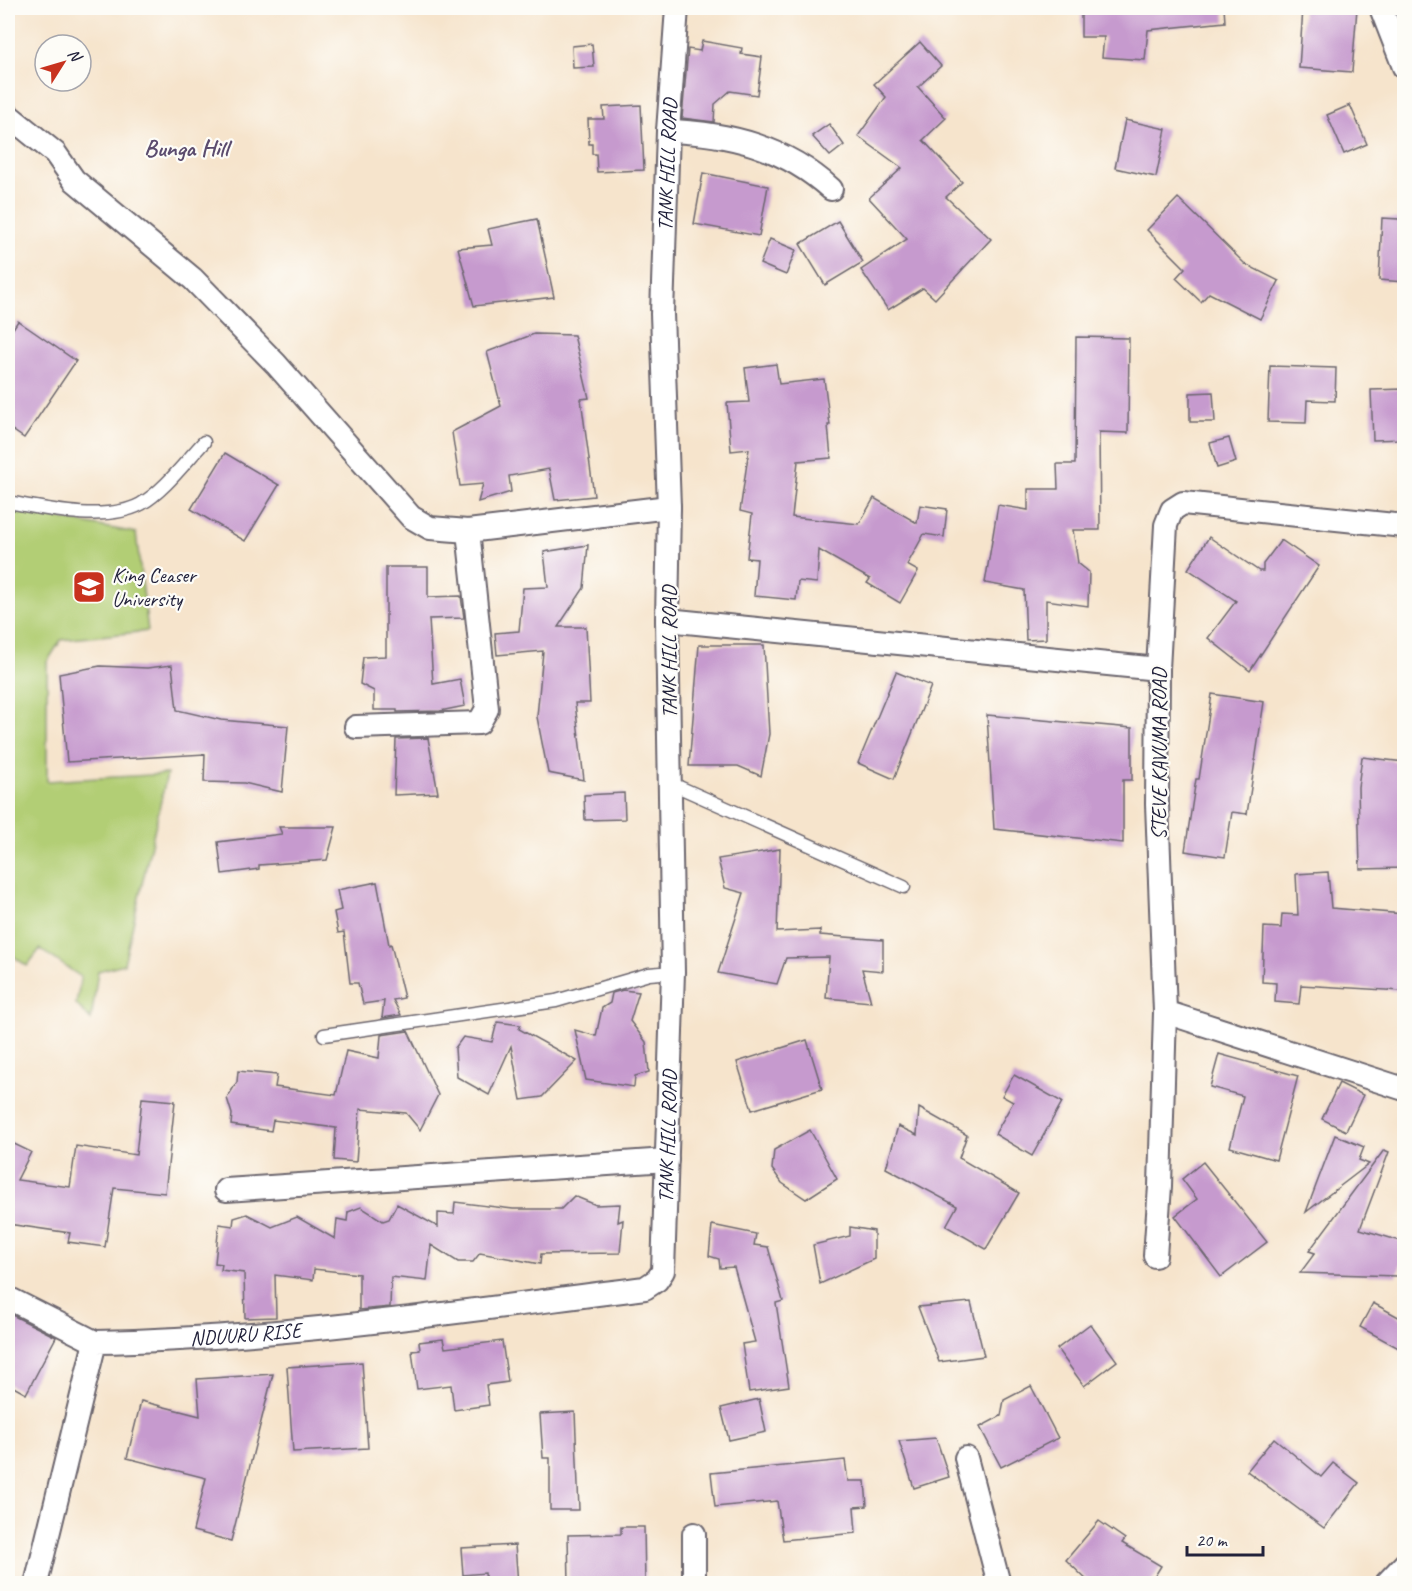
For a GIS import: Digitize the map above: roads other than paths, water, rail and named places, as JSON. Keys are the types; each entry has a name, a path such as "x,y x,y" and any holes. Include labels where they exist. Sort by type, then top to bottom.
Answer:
{"street":[{"name":"TANK HILL ROAD","path":"645,1287 657,1280 663,1271 673,972 667,620 669,507 662,314 668,131 677,8"},
{"path":"1381,8 1404,67"},
{"path":"8,115 55,153 74,180 193,279 276,364 411,517 430,528 468,531 669,507"},
{"path":"668,131 697,132 740,139 775,152 810,170 831,189"},
{"name":"STEVE KAVUMA ROAD","path":"1155,1256 1160,1186 1165,1012 1157,804 1158,669 1166,525 1172,510 1183,502 1404,525"},
{"path":"356,727 478,723 484,716 487,709 468,531"},
{"path":"667,620 1158,669"},
{"path":"1165,1012 1404,1089"},
{"path":"226,1190 667,1160"},
{"name":"NDUURU RISE","path":"95,1342 155,1341 323,1328 645,1287"},
{"path":"8,1298 95,1342 36,1584"},
{"path":"966,1458 999,1584"},
{"path":"694,1534 694,1584"},
{"path":"1386,1584 1404,1565"}],"lane":[{"path":"8,502 102,514 140,504 171,478 204,441"},
{"path":"670,783 904,886"},
{"path":"324,1035 556,1001 649,974 673,972"}],"place":[{"name":"King Ceaser University","path":"89,587"}],"district":[{"name":"Bunga Hill","path":"186,148"}]}
